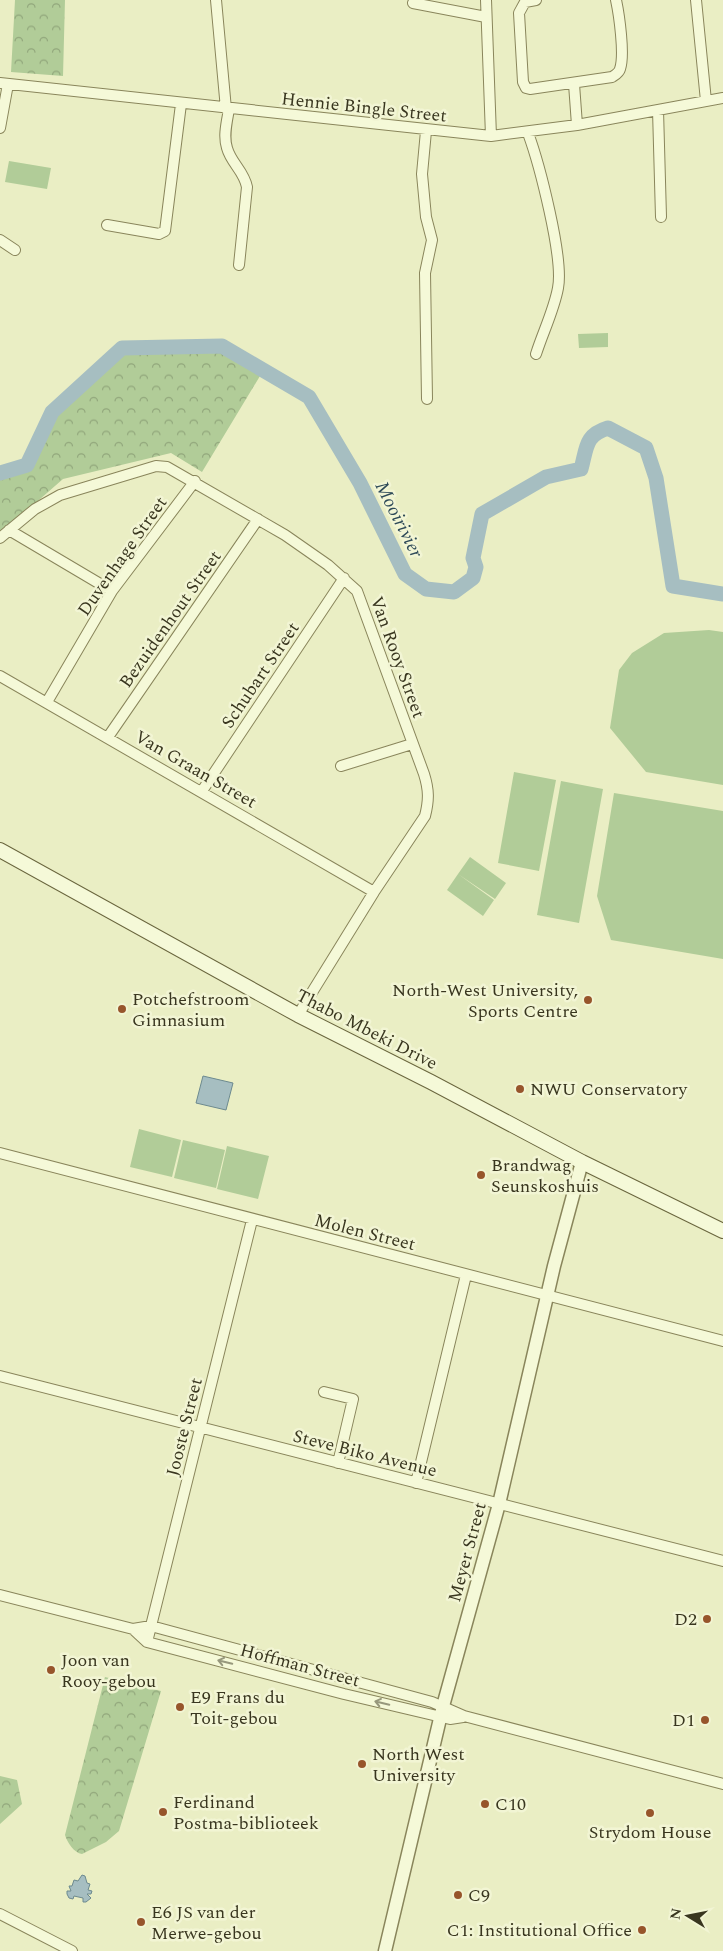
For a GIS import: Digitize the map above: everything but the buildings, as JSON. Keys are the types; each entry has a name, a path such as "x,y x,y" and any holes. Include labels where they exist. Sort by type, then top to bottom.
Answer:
{"main road":[{"name":"Thabo Mbeki Drive","path":"0,850 298,1015 431,1082 582,1162 723,1231"}],"street":[{"path":"216,0 227,109 225,140 227,149 244,176 247,187 239,265"},
{"path":"486,0 491,136"},
{"path":"536,0 525,2 519,13 524,86 530,89 612,77 620,69 622,54 616,0"},
{"path":"696,0 706,101"},
{"path":"413,3 486,17"},
{"path":"0,128 4,83"},
{"name":"Hennie Bingle Street","path":"4,83 181,104 491,136 528,133 577,125 723,98"},
{"path":"574,84 577,125"},
{"path":"107,226 159,234 165,231 181,104"},
{"path":"658,110 661,217"},
{"path":"426,130 422,174 426,217 432,240 425,273 427,399"},
{"path":"528,133 548,206 560,277 554,302 536,354"},
{"path":"0,240 15,250"},
{"name":"Van Rooy Street","path":"0,538 35,509 60,495 156,466 177,470 258,519 328,565 357,591 429,789 425,816 374,892 298,1015"},
{"name":"Duvenhage Street","path":"48,702 112,591 195,482"},
{"name":"Bezuidenhout Street","path":"108,737 258,519"},
{"path":"9,530 112,591"},
{"name":"Schubart Street","path":"202,791 344,578"},
{"name":"Van Graan Street","path":"0,676 374,892"},
{"path":"341,766 412,744"},
{"name":"Molen Street","path":"0,1153 723,1341"},
{"name":"Meyer Street","path":"385,1951 442,1712 499,1504 547,1296 582,1162"},
{"name":"Jooste Street","path":"147,1642 252,1220"},
{"path":"416,1483 466,1275"},
{"name":"Steve Biko Avenue","path":"0,1376 723,1561"},
{"path":"324,1392 353,1399 338,1463"},
{"name":"Hoffman Street","path":"0,1595 133,1629 151,1626 442,1712 450,1719 464,1716 723,1784"},
{"name":"Hoffman Street","path":"133,1629 147,1642 344,1694 442,1712"},
{"path":"0,1914 72,1951"}],"green space":[{"path":"15,0 65,0 63,76 11,72"},
{"path":"9,161 51,168 47,189 5,182"},
{"path":"608,333 608,347 579,348 578,334"},
{"path":"222,346 263,371 202,472 171,453 63,479 0,534 0,473 27,465 52,412 122,348"},
{"path":"709,630 723,632 723,785 646,772 610,728 619,670 632,653 664,633"},
{"path":"514,772 556,780 539,871 498,863"},
{"path":"561,781 603,789 579,923 537,915"},
{"path":"614,793 723,811 723,959 611,940 597,896"},
{"path":"470,857 506,883 495,899 458,874"},
{"path":"458,874 494,900 483,916 447,890"},
{"path":"139,1129 181,1140 172,1177 130,1167"},
{"path":"183,1140 225,1150 216,1188 174,1178"},
{"path":"227,1146 269,1156 258,1199 217,1189"},
{"path":"105,1677 161,1691 119,1831 106,1842 82,1854 76,1852 71,1847 65,1835"},
{"path":"0,1776 17,1780 22,1804 0,1824"}],"water":[{"path":"203,1076 233,1083 226,1110 196,1103"},
{"path":"82,1875 85,1876 87,1883 90,1884 88,1890 92,1891 91,1894 87,1894 91,1898 86,1902 83,1902 83,1898 74,1896 73,1899 69,1898 67,1894 67,1891 71,1891 69,1886 72,1886 74,1880 78,1881"}],"waterway":[{"name":"Mooirivier","path":"0,473 27,465 52,412 122,348 222,346 309,397 360,483 405,574 426,589 454,592 473,578 476,567 473,558 482,514 546,477 581,469 586,448 591,438 608,428 646,448 656,478 673,586 723,594"}],"place":[{"name":"North-West University, Sports Centre","path":"588,1000"},
{"name":"Potchefstroom Gimnasium","path":"122,1009"},
{"name":"NWU Conservatory","path":"520,1089"},
{"name":"Brandwag Seunskoshuis","path":"481,1175"},
{"name":"D2","path":"707,1619"},
{"name":"Joon van Rooy-gebou","path":"51,1670"},
{"name":"E9 Frans du Toit-gebou","path":"180,1707"},
{"name":"D1","path":"705,1720"},
{"name":"North West University","path":"362,1764"},
{"name":"C10","path":"485,1804"},
{"name":"Ferdinand Postma-biblioteek","path":"163,1812"},
{"name":"Strydom House","path":"650,1813"},
{"name":"C9","path":"458,1895"},
{"name":"E6 JS van der Merwe-gebou","path":"141,1922"},
{"name":"C1: Institutional Office","path":"642,1930"}]}
